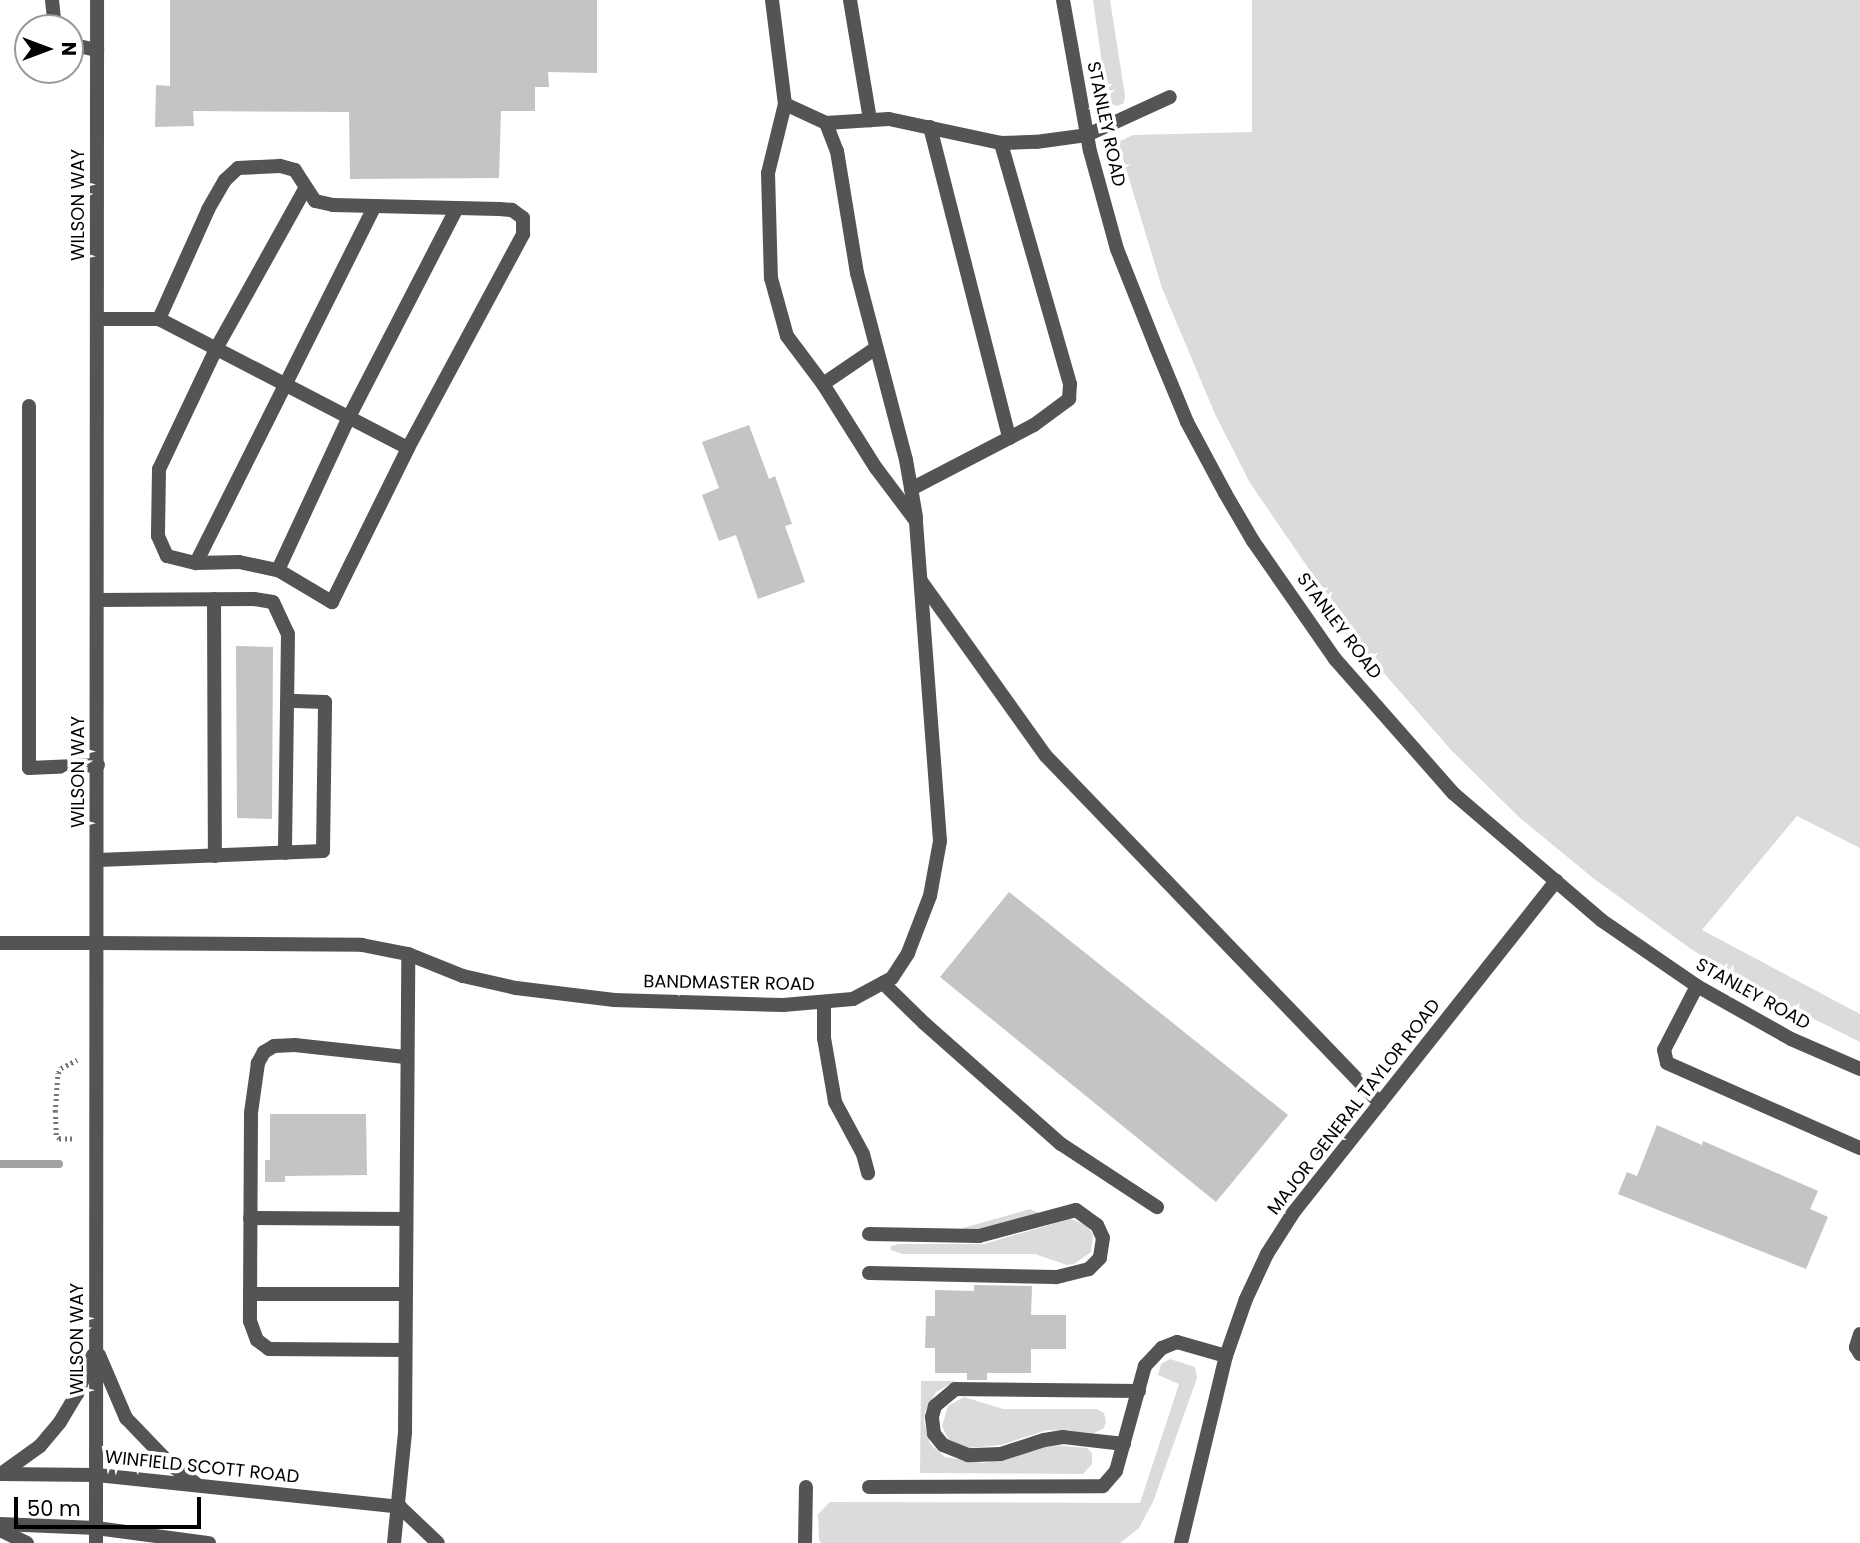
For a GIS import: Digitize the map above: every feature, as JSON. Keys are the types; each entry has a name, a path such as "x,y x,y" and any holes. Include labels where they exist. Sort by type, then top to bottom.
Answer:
{"street":[{"name":"WILSON WAY","path":"96,1535 97,0"},
{"path":"772,0 785,104 768,173 771,278 787,336 822,384 876,468 916,520"},
{"path":"850,0 870,120"},
{"name":"STANLEY ROAD","path":"1063,0 1087,135 1117,249 1156,348 1187,422 1252,541 1335,659 1444,783 1601,920 1697,986 1791,1039 1860,1069"},
{"path":"84,47 97,50"},
{"path":"785,104 826,123 889,119 1001,143 1087,135 1170,97"},
{"name":"BANDMASTER ROAD","path":"0,943 362,945 408,954 463,976 516,988 614,1000 824,1003 853,999 892,978 920,927 930,896 940,841 921,582 911,489 857,273 837,152 826,123"},
{"path":"930,127 1009,438"},
{"path":"911,489 1034,425 1069,399 1070,384 1001,143"},
{"path":"159,319 208,210 225,180 238,167 280,166 295,170 305,189 316,201 324,203 512,210 523,218 523,234 408,448 332,602 278,570 239,562 196,563 167,556 158,536 159,469 218,348 305,189"},
{"path":"196,563 375,206"},
{"path":"278,570 349,417 457,208"},
{"path":"97,319 159,319 408,448"},
{"path":"822,384 876,348"},
{"path":"29,406 29,768 98,765"},
{"path":"921,582 1046,756 1380,1103"},
{"path":"214,599 215,856"},
{"path":"97,600 214,599 273,602 282,615 288,634 285,853"},
{"path":"98,860 323,851 325,702 288,701"},
{"name":"MAJOR GENERAL TAYLOR ROAD","path":"1181,1543 1226,1356 1246,1299 1267,1254 1293,1213 1556,881"},
{"path":"394,1543 400,1507 405,1432 405,1057 408,954"},
{"path":"883,983 934,1033 1061,1144 1157,1207"},
{"path":"1697,986 1664,1051 1667,1063 1860,1148"},
{"path":"824,1003 824,1038 835,1102 863,1154 868,1173"},
{"path":"405,1057 295,1045 274,1046 264,1052 258,1063 251,1113 250,1218 250,1321 257,1340 269,1349 405,1350"},
{"path":"869,1234 979,1236 1076,1210 1087,1215 1097,1225 1103,1238 1100,1258 1089,1269 1056,1277 869,1273"},
{"path":"250,1218 405,1219"},
{"path":"250,1294 405,1294"},
{"path":"1860,1334 1856,1347 1860,1353"},
{"path":"869,1487 1103,1486 1116,1471 1145,1366 1162,1348 1177,1342 1226,1356"},
{"path":"1,1474 40,1446 60,1422 76,1394 96,1347"},
{"path":"96,1347 126,1418 171,1465 197,1485"},
{"path":"1125,1444 1063,1437 1044,1440 1001,1454 968,1455 943,1445 934,1434 932,1417 935,1406 955,1389 1139,1391"},
{"name":"WINFIELD SCOTT ROAD","path":"1,1474 97,1475 400,1507"},
{"path":"805,1543 806,1487"},
{"path":"400,1507 438,1543"},
{"path":"0,1527 209,1543"},
{"path":"0,1527 27,1543"}],"path":[{"path":"72,1139 59,1139 56,1135 55,1112 58,1073 61,1068 76,1060"}],"shaded area":[{"path":"1093,0 1110,0 1125,96 1124,103 1117,106 1109,103 1106,91"},
{"path":"1252,0 1860,0 1860,848 1797,816 1702,930 1860,1014 1860,1042 1768,996 1691,949 1593,878 1520,818 1452,751 1368,655 1250,483 1215,414 1162,288 1118,142 1133,135 1252,132"},
{"path":"1030,1209 1039,1213 981,1229 965,1231 963,1228"},
{"path":"1070,1219 1087,1225 1093,1235 1091,1252 1074,1264 1067,1265 1035,1254 902,1254 891,1250 891,1246 898,1244 984,1244"},
{"path":"1170,1359 1195,1367 1197,1378 1153,1502 1139,1528 1120,1543 821,1543 819,1540 818,1514 830,1502 1140,1503 1179,1384 1158,1375 1161,1364"},
{"path":"921,1381 956,1381 936,1392 925,1412 924,1422 930,1444 945,1457 984,1463 1052,1445 1087,1448 1092,1453 1092,1464 1083,1474 920,1473"},
{"path":"964,1397 1003,1409 1097,1409 1104,1413 1106,1422 1104,1428 1094,1433 1047,1430 1001,1445 967,1448 949,1441 942,1426 948,1406"}],"building":[{"path":"170,0 597,0 597,73 548,72 549,87 535,87 535,111 501,111 499,178 350,179 349,112 193,111 194,126 155,127 156,85 170,86"},
{"path":"749,425 769,479 775,476 792,524 785,526 805,582 758,599 736,535 719,541 702,495 719,488 702,442"},
{"path":"236,646 273,647 272,819 237,818"},
{"path":"1009,892 1288,1115 1216,1202 940,977"},
{"path":"270,1114 366,1114 367,1175 285,1176 285,1182 265,1182 265,1160 270,1160"},
{"path":"1657,1125 1702,1145 1703,1141 1818,1191 1810,1209 1828,1217 1806,1269 1618,1194 1627,1172 1637,1176"},
{"path":"974,1285 1032,1286 1031,1315 1066,1315 1066,1349 1031,1349 1031,1373 987,1373 987,1380 967,1380 967,1373 935,1373 935,1348 925,1348 926,1316 935,1316 935,1290 974,1291"}],"waterway":[{"path":"0,1164 59,1164"}]}
